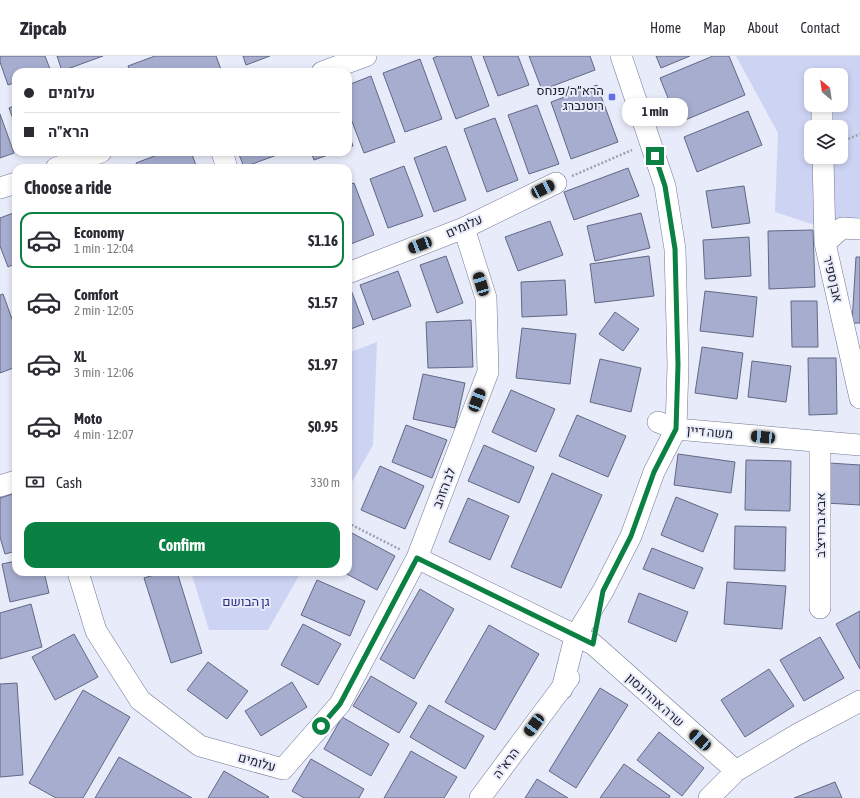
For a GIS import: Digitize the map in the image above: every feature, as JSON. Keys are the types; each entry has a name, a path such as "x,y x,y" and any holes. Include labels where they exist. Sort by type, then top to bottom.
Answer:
{"street":[{"path":"333,68 366,56"},
{"name":"הרא\"ה","path":"480,798 562,689 584,640 603,591 631,536 654,472 667,426 678,365 675,249 665,186 622,56"},
{"path":"67,164 90,156"},
{"name":"אבן ספיר","path":"823,164 825,243 860,398"},
{"name":"עלומים","path":"352,271 464,228 556,183"},
{"path":"0,188 12,184"},
{"name":"לב הזהב","path":"417,558 488,372 486,298 464,228"},
{"path":"825,243 842,228 860,229"},
{"name":"משה דיין","path":"667,426 860,445"},
{"name":"אבא ברדיצ'ב","path":"820,442 820,608"},
{"path":"0,486 12,482"},
{"path":"417,558 584,640"},
{"name":"עלומים","path":"79,576 96,631 140,700 200,746 283,769 340,704 417,558"},
{"name":"שרה אהרונסון","path":"584,640 736,771"},
{"path":"709,798 736,771 798,734 860,702"}],"path":[{"path":"848,139 860,134"},
{"path":"556,183 651,141"},
{"path":"352,524 417,558"}],"green space":[{"path":"736,56 860,56 860,217 824,228 775,212 778,133"},
{"path":"377,342 373,445 352,482 352,351"},
{"name":"גן הבושם","path":"192,576 299,576 268,630 209,630"}],"building":[{"path":"0,56 45,56 50,68 12,68 12,84 8,85 0,62"},
{"path":"57,56 103,56 70,68 61,68"},
{"path":"155,56 216,56 220,68 129,68 128,66"},
{"path":"243,56 270,56 246,65"},
{"path":"438,56 471,56 489,106 456,119 433,58"},
{"path":"483,56 518,56 529,85 498,96"},
{"path":"529,56 590,56 595,70 542,90"},
{"path":"656,56 690,56 661,68"},
{"path":"713,56 729,56 745,95 678,123 660,78"},
{"path":"420,59 442,119 405,132 383,73"},
{"path":"371,76 395,142 364,153 352,122 352,83"},
{"path":"597,85 618,142 571,159 551,102"},
{"path":"537,105 559,164 529,174 508,115"},
{"path":"12,107 12,116 9,108"},
{"path":"748,111 762,145 697,172 684,137"},
{"path":"0,114 12,147 12,154 0,158"},
{"path":"495,118 518,180 487,192 464,129"},
{"path":"446,146 466,200 434,212 414,158"},
{"path":"154,156 192,156 196,164 136,164"},
{"path":"240,156 274,156 252,164 243,164"},
{"path":"312,156 325,156 314,160"},
{"path":"404,166 423,216 388,228 370,179"},
{"path":"628,168 639,196 574,220 564,192"},
{"path":"354,183 374,235 352,243 352,184"},
{"path":"744,186 750,223 712,228 706,191"},
{"path":"641,213 650,248 595,261 587,226"},
{"path":"12,214 12,265 8,267 0,246 0,218"},
{"path":"550,221 563,255 518,271 505,237"},
{"path":"813,230 815,287 769,289 768,231"},
{"path":"749,237 751,276 705,279 703,240"},
{"path":"446,256 463,303 437,313 420,265"},
{"path":"649,256 654,296 595,303 590,264"},
{"path":"856,257 860,257 860,323 852,323"},
{"path":"398,271 411,306 373,320 360,285"},
{"path":"565,280 567,315 522,317 521,282"},
{"path":"705,291 757,297 753,337 700,331"},
{"path":"352,293 364,324 352,328"},
{"path":"3,294 12,319 12,368 0,373 0,295"},
{"path":"791,301 817,301 818,347 792,347"},
{"path":"615,312 639,329 623,351 599,334"},
{"path":"471,320 473,367 428,368 426,322"},
{"path":"522,328 576,334 570,384 516,378"},
{"path":"702,347 743,353 737,399 695,393"},
{"path":"808,358 836,358 837,414 809,415"},
{"path":"600,359 641,368 631,412 590,402"},
{"path":"752,361 791,366 786,402 748,397"},
{"path":"423,374 465,383 455,428 413,419"},
{"path":"511,390 555,409 536,452 492,432"},
{"path":"577,415 626,436 608,477 559,456"},
{"path":"406,425 447,440 432,478 392,462"},
{"path":"484,445 534,467 519,503 468,481"},
{"path":"678,454 735,462 731,493 674,485"},
{"path":"746,460 791,461 790,511 745,510"},
{"path":"829,463 860,465 860,505 826,503"},
{"path":"380,466 424,486 405,529 361,510"},
{"path":"552,473 602,495 561,588 511,567"},
{"path":"12,494 12,552 5,554 0,537 0,498"},
{"path":"676,497 718,514 703,552 661,535"},
{"path":"468,498 509,516 490,560 449,542"},
{"path":"735,526 786,527 785,571 734,569"},
{"path":"352,533 395,556 377,590 351,576 352,576"},
{"path":"652,548 703,568 694,589 643,569"},
{"path":"12,562 12,576 45,576 49,593 10,602 2,564"},
{"path":"151,576 178,576 202,653 171,663 144,578"},
{"path":"317,580 365,601 350,636 301,615"},
{"path":"727,582 786,586 782,629 724,624"},
{"path":"420,589 454,609 414,679 380,659"},
{"path":"639,593 688,612 676,642 628,622"},
{"path":"31,604 42,647 0,659 0,613"},
{"path":"860,611 860,669 836,624"},
{"path":"303,624 341,644 318,685 281,665"},
{"path":"489,625 539,654 495,730 445,702"},
{"path":"74,634 98,677 55,700 32,657"},
{"path":"820,637 844,678 804,701 780,660"},
{"path":"208,662 248,691 227,719 187,690"},
{"path":"769,669 794,706 745,737 721,700"},
{"path":"371,676 417,703 399,733 353,706"},
{"path":"292,682 307,707 261,736 245,711"},
{"path":"17,683 23,775 0,777 0,684"},
{"path":"600,688 628,705 576,788 549,771"},
{"path":"83,690 130,717 83,798 56,798 29,783"},
{"path":"429,705 484,736 465,769 410,737"},
{"path":"342,717 389,744 371,776 324,749"},
{"path":"659,732 704,768 682,796 637,760"},
{"path":"411,751 457,777 444,798 384,798"},
{"path":"119,757 192,798 95,798"},
{"path":"311,759 364,789 359,798 304,798 292,791"},
{"path":"624,764 670,796 669,798 600,798"},
{"path":"224,771 269,797 208,798"},
{"path":"537,779 568,798 525,798"},
{"path":"835,782 842,798 794,798"}],"place":[{"name":"הרא״ה/פנחס רוטנברג","path":"612,97"}],"route":[{"path":"321,726 340,704 417,558 575,637 593,644 603,591 631,536 654,472 676,429 678,365 675,249 665,186 655,156"}]}
